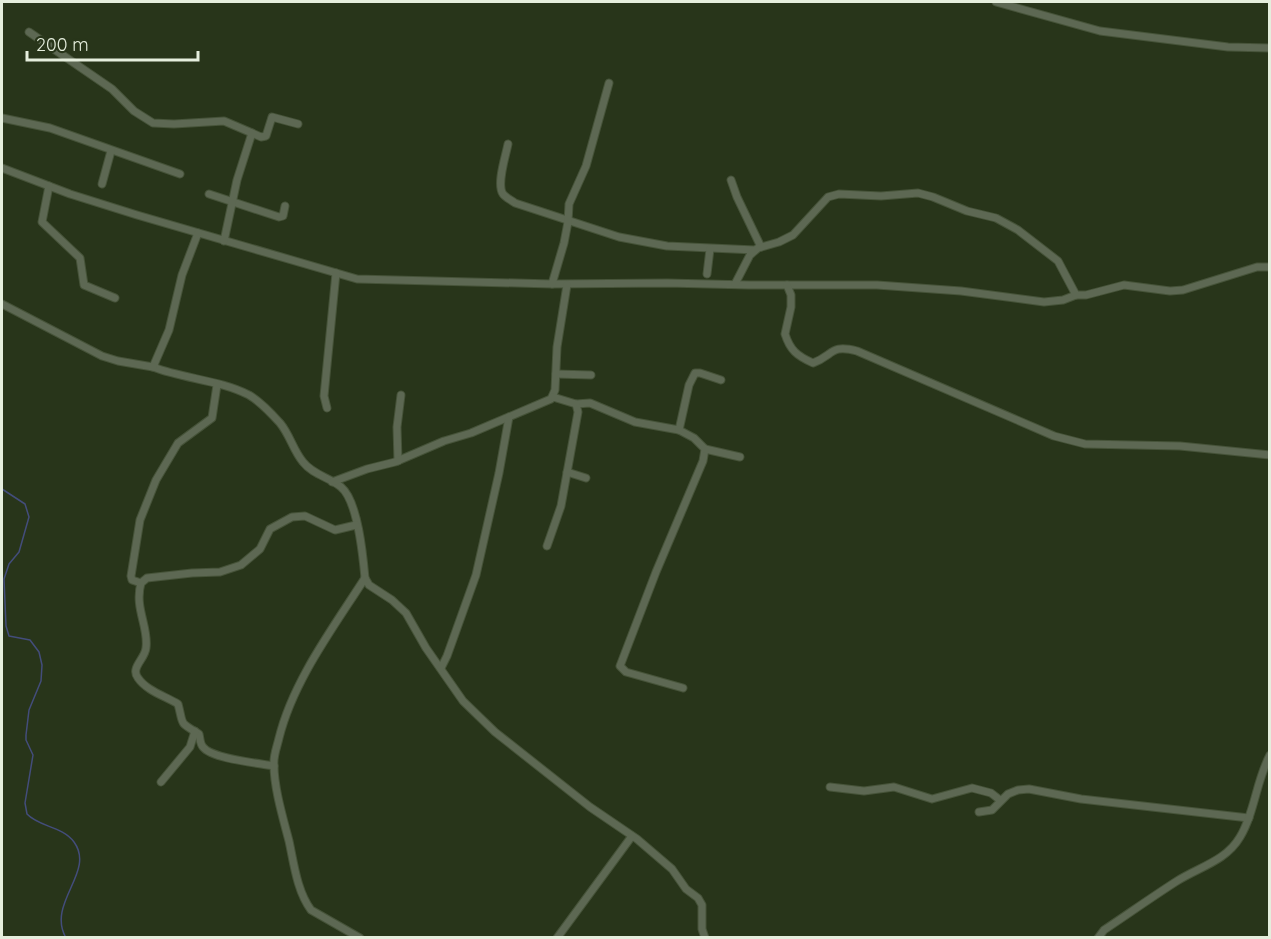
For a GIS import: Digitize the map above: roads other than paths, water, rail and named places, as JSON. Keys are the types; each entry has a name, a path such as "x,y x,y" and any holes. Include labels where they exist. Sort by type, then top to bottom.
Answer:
{"street":[{"path":"996,2 1024,5 1100,31 1228,47 1269,48"},
{"path":"29,32 112,89 134,111 153,123 224,121 261,137 266,136 272,117 298,124"},
{"path":"552,284 568,222 569,204 586,166 609,83"},
{"path":"2,118 40,125 180,174"},
{"path":"224,241 237,180 252,134"},
{"path":"508,144 501,176 503,194 515,203 619,237 668,246 758,249 793,235 823,200 833,195 924,194 958,208 996,218 1018,230 1058,261 1076,295"},
{"path":"102,184 111,151"},
{"path":"2,168 70,194 357,279 567,285 646,283 877,285 961,291 1044,302 1063,300 1124,285 1170,291 1183,290 1257,267 1269,267"},
{"path":"731,180 758,249"},
{"path":"49,186 42,222 80,258 84,285 115,298"},
{"path":"209,194 279,217 283,216 285,206"},
{"path":"153,367 170,330 182,275 198,233"},
{"path":"707,274 710,249"},
{"path":"735,284 746,259 758,249"},
{"path":"327,408 324,396 336,273"},
{"path":"553,397 557,347 567,285"},
{"path":"787,285 791,300 786,339 794,352 813,363 835,349 845,348 857,351 1054,436 1085,444 1180,446 1269,456"},
{"path":"2,304 102,356 153,367 217,385 249,395 260,402 290,436 302,461 318,475 341,487 348,497 356,525 365,578 369,585 392,600 406,613 426,648 463,701 495,732 672,869 686,889 700,900 704,909 702,929 705,938"},
{"path":"679,430 689,386 695,373 721,380"},
{"path":"556,374 591,375"},
{"path":"141,583 132,580 130,576 142,513 156,480 176,447 212,418 217,385"},
{"path":"398,460 397,427 401,395"},
{"path":"332,482 398,460 509,417 553,397 576,404 590,403 635,422 679,430 694,438 705,449 740,457"},
{"path":"547,546 561,506 578,412 576,404"},
{"path":"441,668 477,575 509,417"},
{"path":"683,687 624,671 620,664 703,461 705,449"},
{"path":"567,472 586,478"},
{"path":"274,766 211,753 202,746 200,736 195,731 185,727 178,704 144,685 136,676 135,670 147,647 139,604 141,583 147,578 220,572 241,565 260,549 270,529 292,517 305,516 335,530 356,525"},
{"path":"360,938 311,910 306,903 298,883 274,766 289,703 365,578"},
{"path":"161,782 190,747 195,731"},
{"path":"1098,938 1104,930 1179,880 1224,856 1240,838 1249,818 1269,755"},
{"path":"830,787 864,791 894,787 932,799 972,788 991,793 1000,800"},
{"path":"979,812 992,810 1000,800 1018,790 1029,789 1081,799 1249,818"},
{"path":"557,938 632,836"}],"waterway":[{"path":"2,489 25,504 29,517 19,552 9,564 4,579 6,626 9,636 30,640 39,652 42,665 41,681 29,710 26,735 33,755 25,803 27,814 69,837 79,853 76,876 62,912 62,925 66,938"}]}
